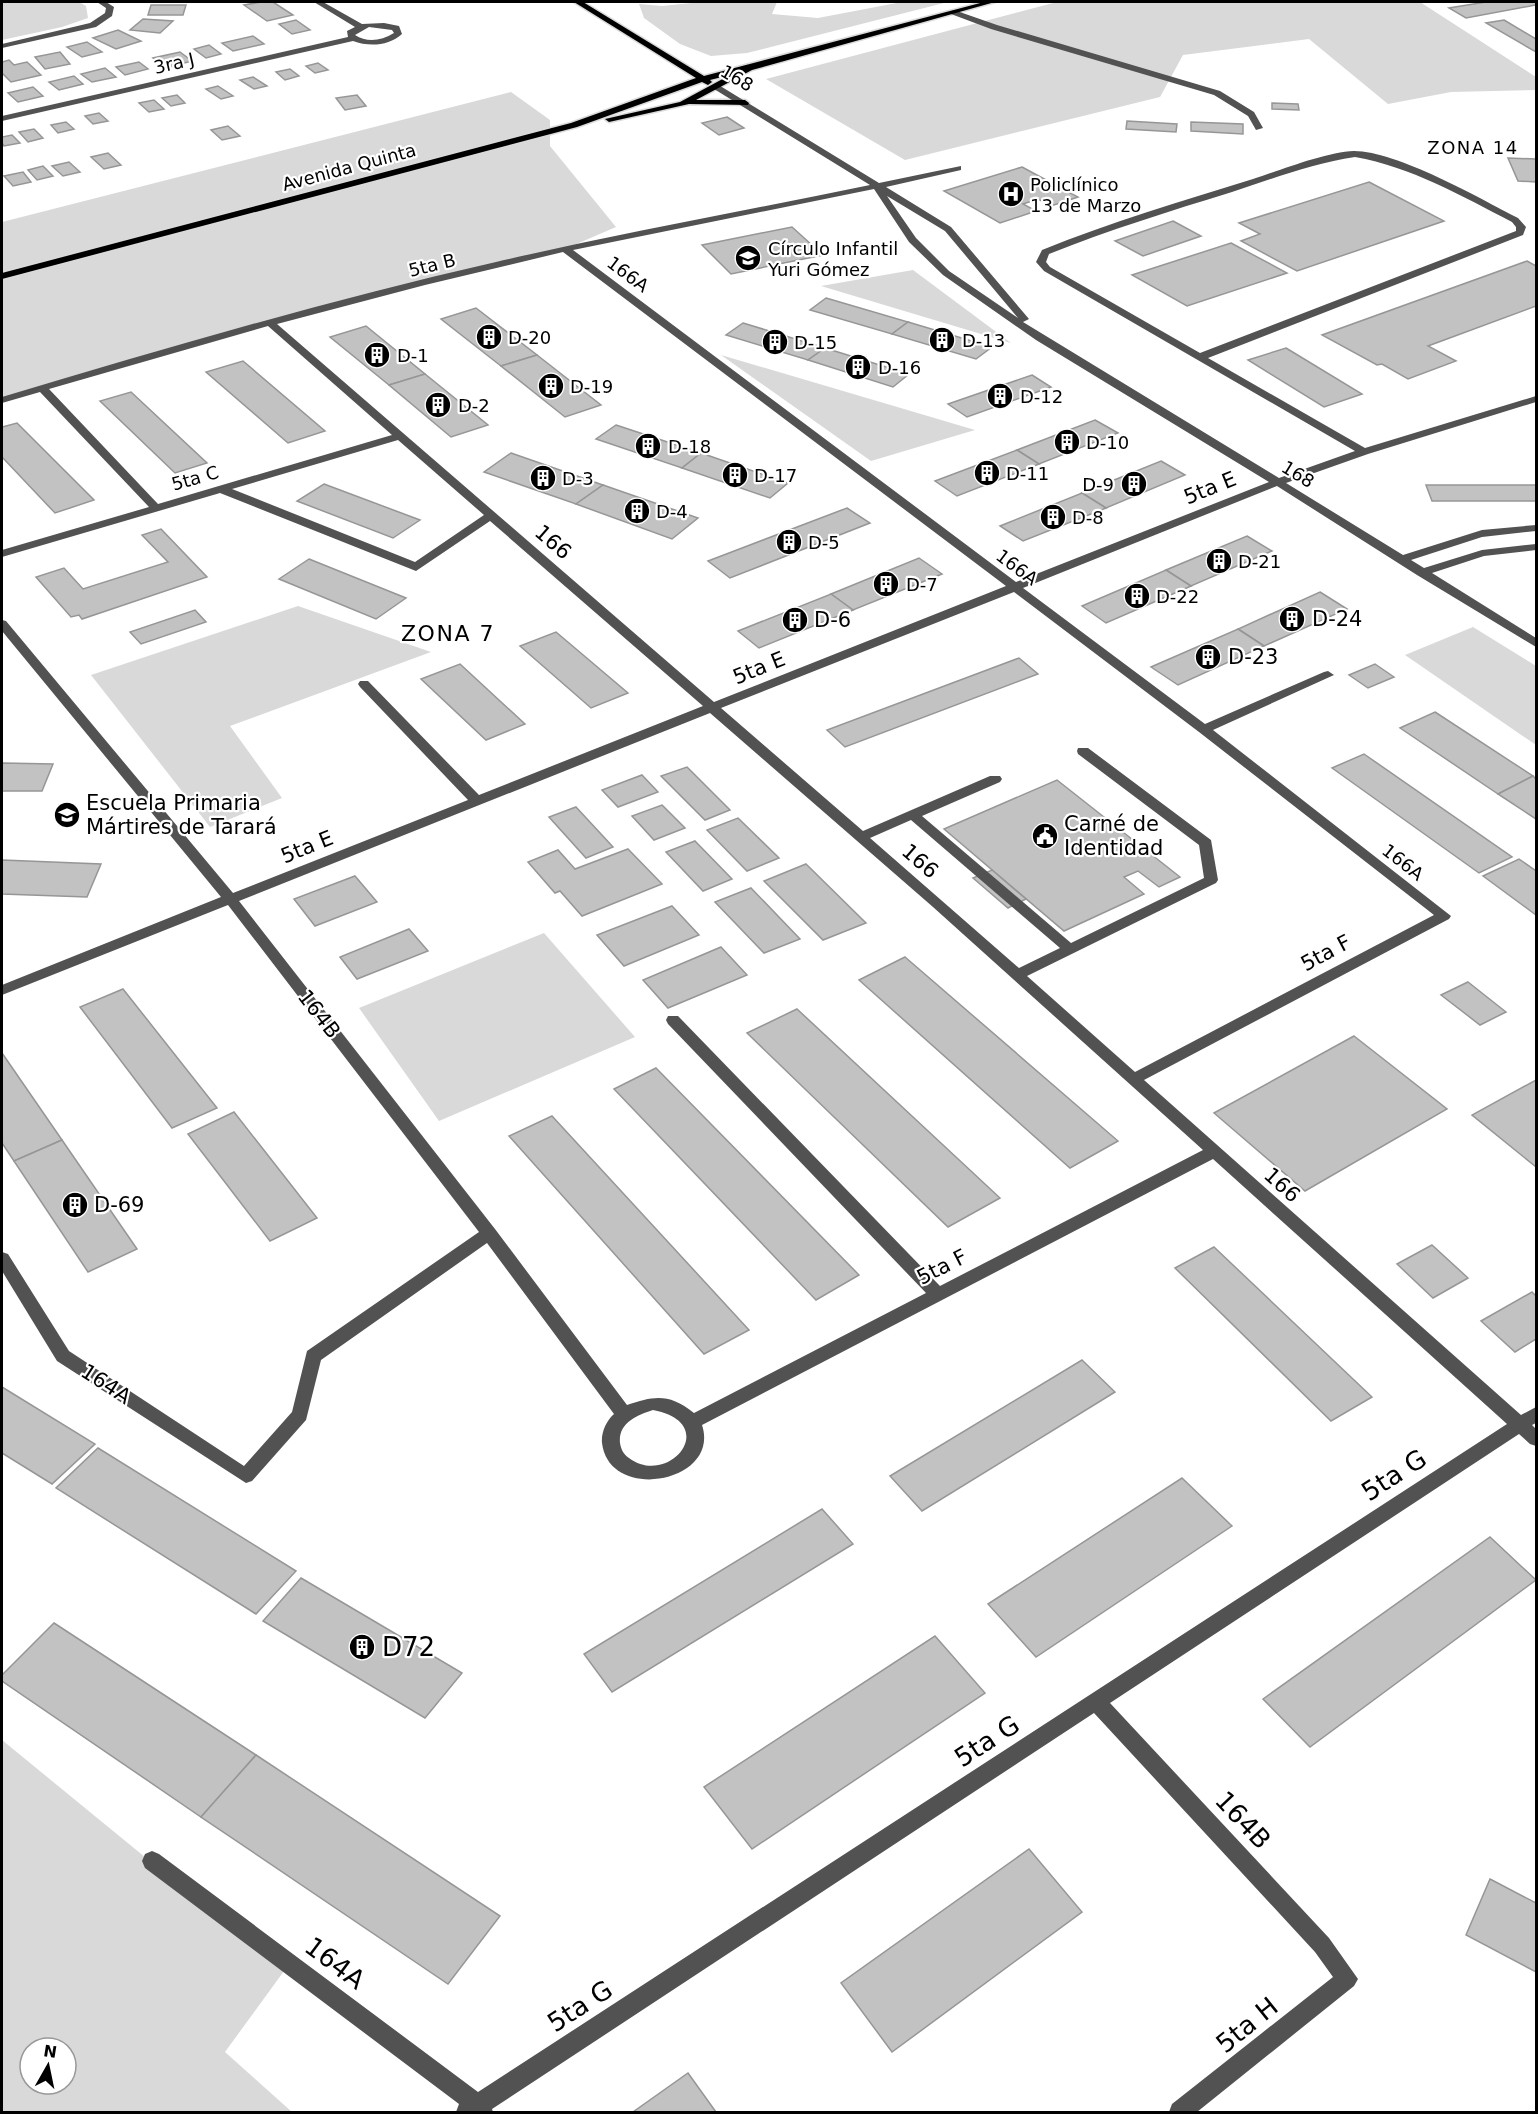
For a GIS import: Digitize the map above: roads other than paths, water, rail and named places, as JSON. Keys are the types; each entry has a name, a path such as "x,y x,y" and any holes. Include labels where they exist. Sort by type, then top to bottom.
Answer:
{"main road":[{"name":"168","path":"578,2 717,87"},
{"path":"574,125 632,116 682,104 749,68 991,2"},
{"name":"Avenida Quinta","path":"2,276 574,125 702,79 749,68"},
{"path":"682,104 745,103"}],"street":[{"path":"2,46 80,29 103,19 109,14 110,7 101,2"},
{"path":"318,2 361,27"},
{"path":"954,12 994,27 1217,93 1251,114 1259,128"},
{"name":"3ra J","path":"2,119 353,38 378,42 391,39 398,34 396,28 384,25 361,27"},
{"path":"353,38 350,33 361,27"},
{"name":"168","path":"717,87 948,229 1040,338"},
{"path":"1200,357 1520,233 1521,227 1515,220 1447,185 1382,159 1355,154 1335,157 1092,232 1053,248 1042,258 1041,262 1047,269 1364,452"},
{"name":"5ta B","path":"2,400 269,322 565,249 877,187 958,168"},
{"name":"168","path":"877,187 912,240 946,273 1040,338 1278,482 1536,643"},
{"name":"166A","path":"565,249 1204,729 1444,916"},
{"name":"166","path":"269,322 861,837 1213,1152 1528,1420 1536,1439"},
{"path":"42,388 156,508"},
{"name":"5ta E","path":"2,990 1278,482 1364,452 1536,399"},
{"name":"5ta C","path":"2,554 399,436"},
{"path":"221,489 416,567 490,515"},
{"path":"1400,560 1472,534 1508,528 1536,528"},
{"path":"1421,573 1482,553 1536,547"},
{"name":"164B","path":"2,624 231,899 489,1233 623,1413"},
{"path":"1204,729 1328,675"},
{"path":"364,684 477,801"},
{"path":"1017,975 1211,879 1206,843 1083,751"},
{"path":"861,837 995,779"},
{"path":"913,815 1070,949"},
{"name":"5ta F","path":"1133,1078 1444,916"},
{"path":"673,1020 938,1295"},
{"name":"5ta F","path":"692,1422 1213,1152"},
{"name":"164A","path":"2,1258 63,1356 246,1476 300,1415 313,1356 489,1233"},
{"path":"653,1403 669,1405 682,1412 692,1422 696,1435 694,1447 687,1458 676,1467 662,1472 646,1473 631,1470 613,1454 610,1443 610,1432 623,1413 637,1406 653,1403"},
{"name":"5ta G","path":"476,2110 1528,1420"},
{"name":"164B","path":"1096,1702 1322,1945 1347,1979"},
{"name":"164A","path":"152,1861 476,2110"},
{"name":"5ta H","path":"1180,2112 1347,1979"}],"place":[{"name":"Policlínico 13 de Marzo","path":"1011,194"},
{"name":"Círculo Infantil Yuri Gómez","path":"748,258"},
{"name":"D-20","path":"489,337"},
{"name":"D-13","path":"942,340"},
{"name":"D-15","path":"775,342"},
{"name":"D-1","path":"377,355"},
{"name":"D-16","path":"858,367"},
{"name":"D-19","path":"551,386"},
{"name":"D-12","path":"1000,396"},
{"name":"D-2","path":"438,405"},
{"name":"D-10","path":"1067,442"},
{"name":"D-18","path":"648,446"},
{"name":"D-11","path":"987,473"},
{"name":"D-17","path":"735,475"},
{"name":"D-3","path":"543,478"},
{"name":"D-9","path":"1134,484"},
{"name":"D-4","path":"637,511"},
{"name":"D-8","path":"1053,517"},
{"name":"D-5","path":"789,542"},
{"name":"D-21","path":"1219,561"},
{"name":"D-7","path":"886,584"},
{"name":"D-22","path":"1137,596"},
{"name":"D-24","path":"1292,619"},
{"name":"D-6","path":"795,620"},
{"name":"D-23","path":"1208,657"},
{"name":"Escuela Primaria Mártires de Tarará","path":"67,815"},
{"name":"Carné de Identidad","path":"1045,836"},
{"name":"D-69","path":"75,1205"},
{"name":"D72","path":"362,1647"}],"district":[{"name":"ZONA 14","path":"1473,147"},
{"name":"ZONA 7","path":"448,633"}]}
